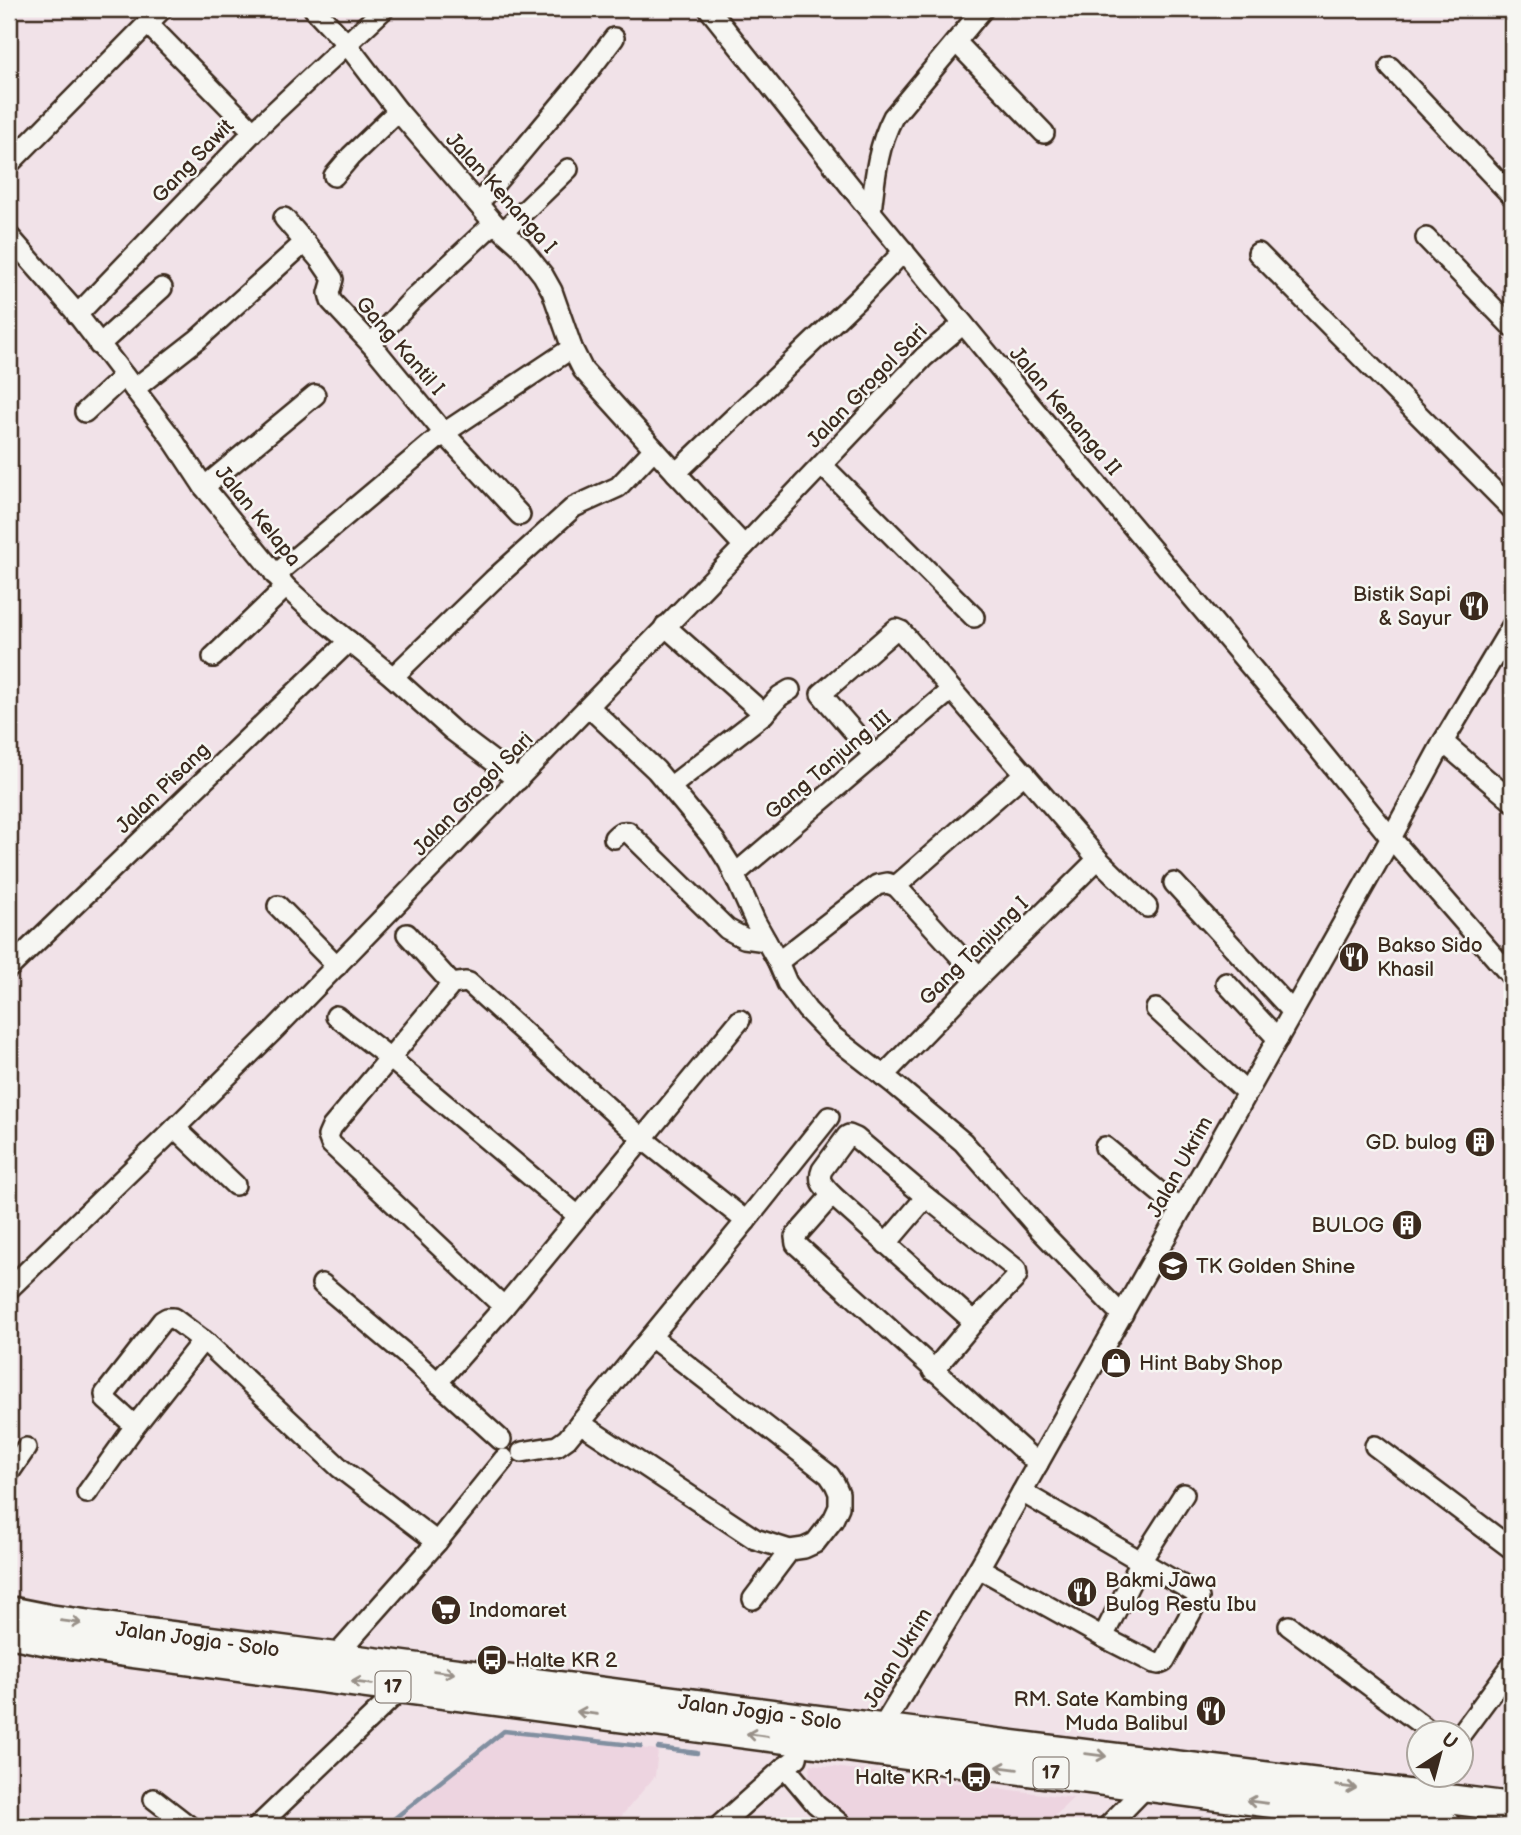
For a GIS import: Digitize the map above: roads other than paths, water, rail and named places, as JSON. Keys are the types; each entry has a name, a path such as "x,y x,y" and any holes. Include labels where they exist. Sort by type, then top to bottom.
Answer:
{"highway":[{"name":"Jalan Jogja - Solo","path":"9,1611 134,1631 335,1657 656,1711 800,1740 1446,1826"},
{"name":"Jalan Jogja - Solo","path":"9,1633 48,1642 402,1688 882,1728 1406,1784"},
{"name":"Jalan Jogja - Solo","path":"1439,1790 1512,1807"}],"street":[{"path":"9,164 162,9"},
{"name":"Jalan Kenanga I","path":"314,9 346,43 398,111 478,204 520,246 543,275 583,370 744,546"},
{"name":"Gang Sawit","path":"77,315 253,131 384,9"},
{"name":"Jalan Kenanga II","path":"709,9 963,324 1288,711 1391,838 1512,977"},
{"path":"871,212 878,154 893,117 983,9"},
{"path":"148,24 253,131"},
{"path":"478,204 614,38"},
{"path":"956,42 1044,133"},
{"path":"1390,66 1512,195"},
{"path":"334,176 398,111"},
{"path":"371,344 412,300 568,169"},
{"name":"Gang Kantil I","path":"284,218 333,279 329,293 331,301 371,344 444,433 520,515"},
{"name":"Jalan Kelapa","path":"9,236 77,315 171,437 204,487 281,581 453,731 518,780"},
{"path":"1426,238 1512,327"},
{"path":"85,412 198,339 305,242"},
{"path":"676,473 860,297 904,251"},
{"path":"1258,253 1512,509"},
{"path":"99,345 162,288"},
{"name":"Jalan Grogol Sari","path":"9,1289 337,966 924,357 963,324"},
{"path":"214,657 281,581 444,433 572,348"},
{"path":"204,487 316,395"},
{"path":"393,677 493,580 574,507 618,486 654,449"},
{"path":"822,465 975,617"},
{"path":"665,626 764,714"},
{"path":"874,755 821,694 896,629 901,631 1098,859 1147,907"},
{"name":"Jalan Ukrim","path":"882,1728 979,1568 1443,742 1510,636"},
{"name":"Jalan Pisang","path":"9,968 349,641"},
{"path":"670,787 764,714 780,696 790,690"},
{"name":"Gang Tanjung III","path":"734,875 951,690"},
{"path":"589,707 656,771 715,841 729,863 755,922 787,983 807,1010 831,1035 963,1142 1040,1230 1123,1314"},
{"path":"1443,742 1512,800"},
{"path":"896,886 1025,773"},
{"path":"614,838 619,833 628,832 727,929 744,938 766,941"},
{"name":"Gang Tanjung I","path":"883,1076 1098,859"},
{"path":"778,962 877,884 887,883 896,886 979,977"},
{"path":"1174,883 1293,1012"},
{"path":"278,906 337,966"},
{"path":"407,934 452,985"},
{"path":"504,1307 331,1144 328,1136 332,1127 452,985 469,983 643,1139 746,1221"},
{"path":"1226,983 1278,1039"},
{"path":"1156,1009 1247,1093"},
{"path":"336,1016 578,1216"},
{"path":"437,1383 504,1307 740,1020"},
{"path":"335,1657 436,1542 509,1450 558,1446 567,1438 829,1116"},
{"path":"175,1128 235,1185"},
{"path":"933,1371 1014,1280 1016,1269 849,1135 819,1176 820,1181 832,1195 974,1322"},
{"path":"1105,1147 1181,1210"},
{"path":"832,1195 795,1237 796,1244 1038,1464"},
{"path":"886,1244 926,1197"},
{"path":"322,1284 437,1383 509,1450"},
{"path":"135,1426 106,1400 105,1394 162,1321 173,1318 203,1340 340,1468 436,1542"},
{"path":"580,1423 755,1539 790,1550 815,1543 833,1520 839,1507 839,1493 829,1475 651,1337"},
{"path":"87,1493 135,1426 203,1340"},
{"path":"1375,1446 1512,1549"},
{"path":"9,1474 26,1448"},
{"path":"979,1568 1102,1637 1159,1664 1164,1662 1199,1598 1197,1594 1022,1492"},
{"path":"1102,1637 1141,1561 1184,1494"},
{"path":"753,1600 790,1550"},
{"path":"1289,1626 1415,1720"},
{"path":"1471,1720 1512,1665"},
{"path":"258,1826 402,1688"},
{"path":"719,1826 797,1758 800,1740"},
{"path":"785,1767 816,1804 843,1826"},
{"path":"1108,1826 1147,1786"},
{"path":"154,1799 190,1826"}],"waterway":[{"path":"385,1826 504,1731 641,1746"},
{"path":"658,1748 697,1753"}],"place":[{"name":"Bistik Sapi & Sayur","path":"1474,606"},
{"name":"Bakso Sido Khasil","path":"1354,957"},
{"name":"GD. bulog","path":"1480,1142"},
{"name":"BULOG","path":"1407,1225"},
{"name":"TK Golden Shine","path":"1173,1266"},
{"name":"Hint Baby Shop","path":"1116,1363"},
{"name":"Bakmi Jawa Bulog Restu Ibu","path":"1082,1592"},
{"name":"Indomaret","path":"446,1610"},
{"name":"Halte KR 2","path":"492,1660"},
{"name":"RM. Sate Kambing Muda Balibul","path":"1211,1711"},
{"name":"Halte KR 1","path":"976,1777"}]}
